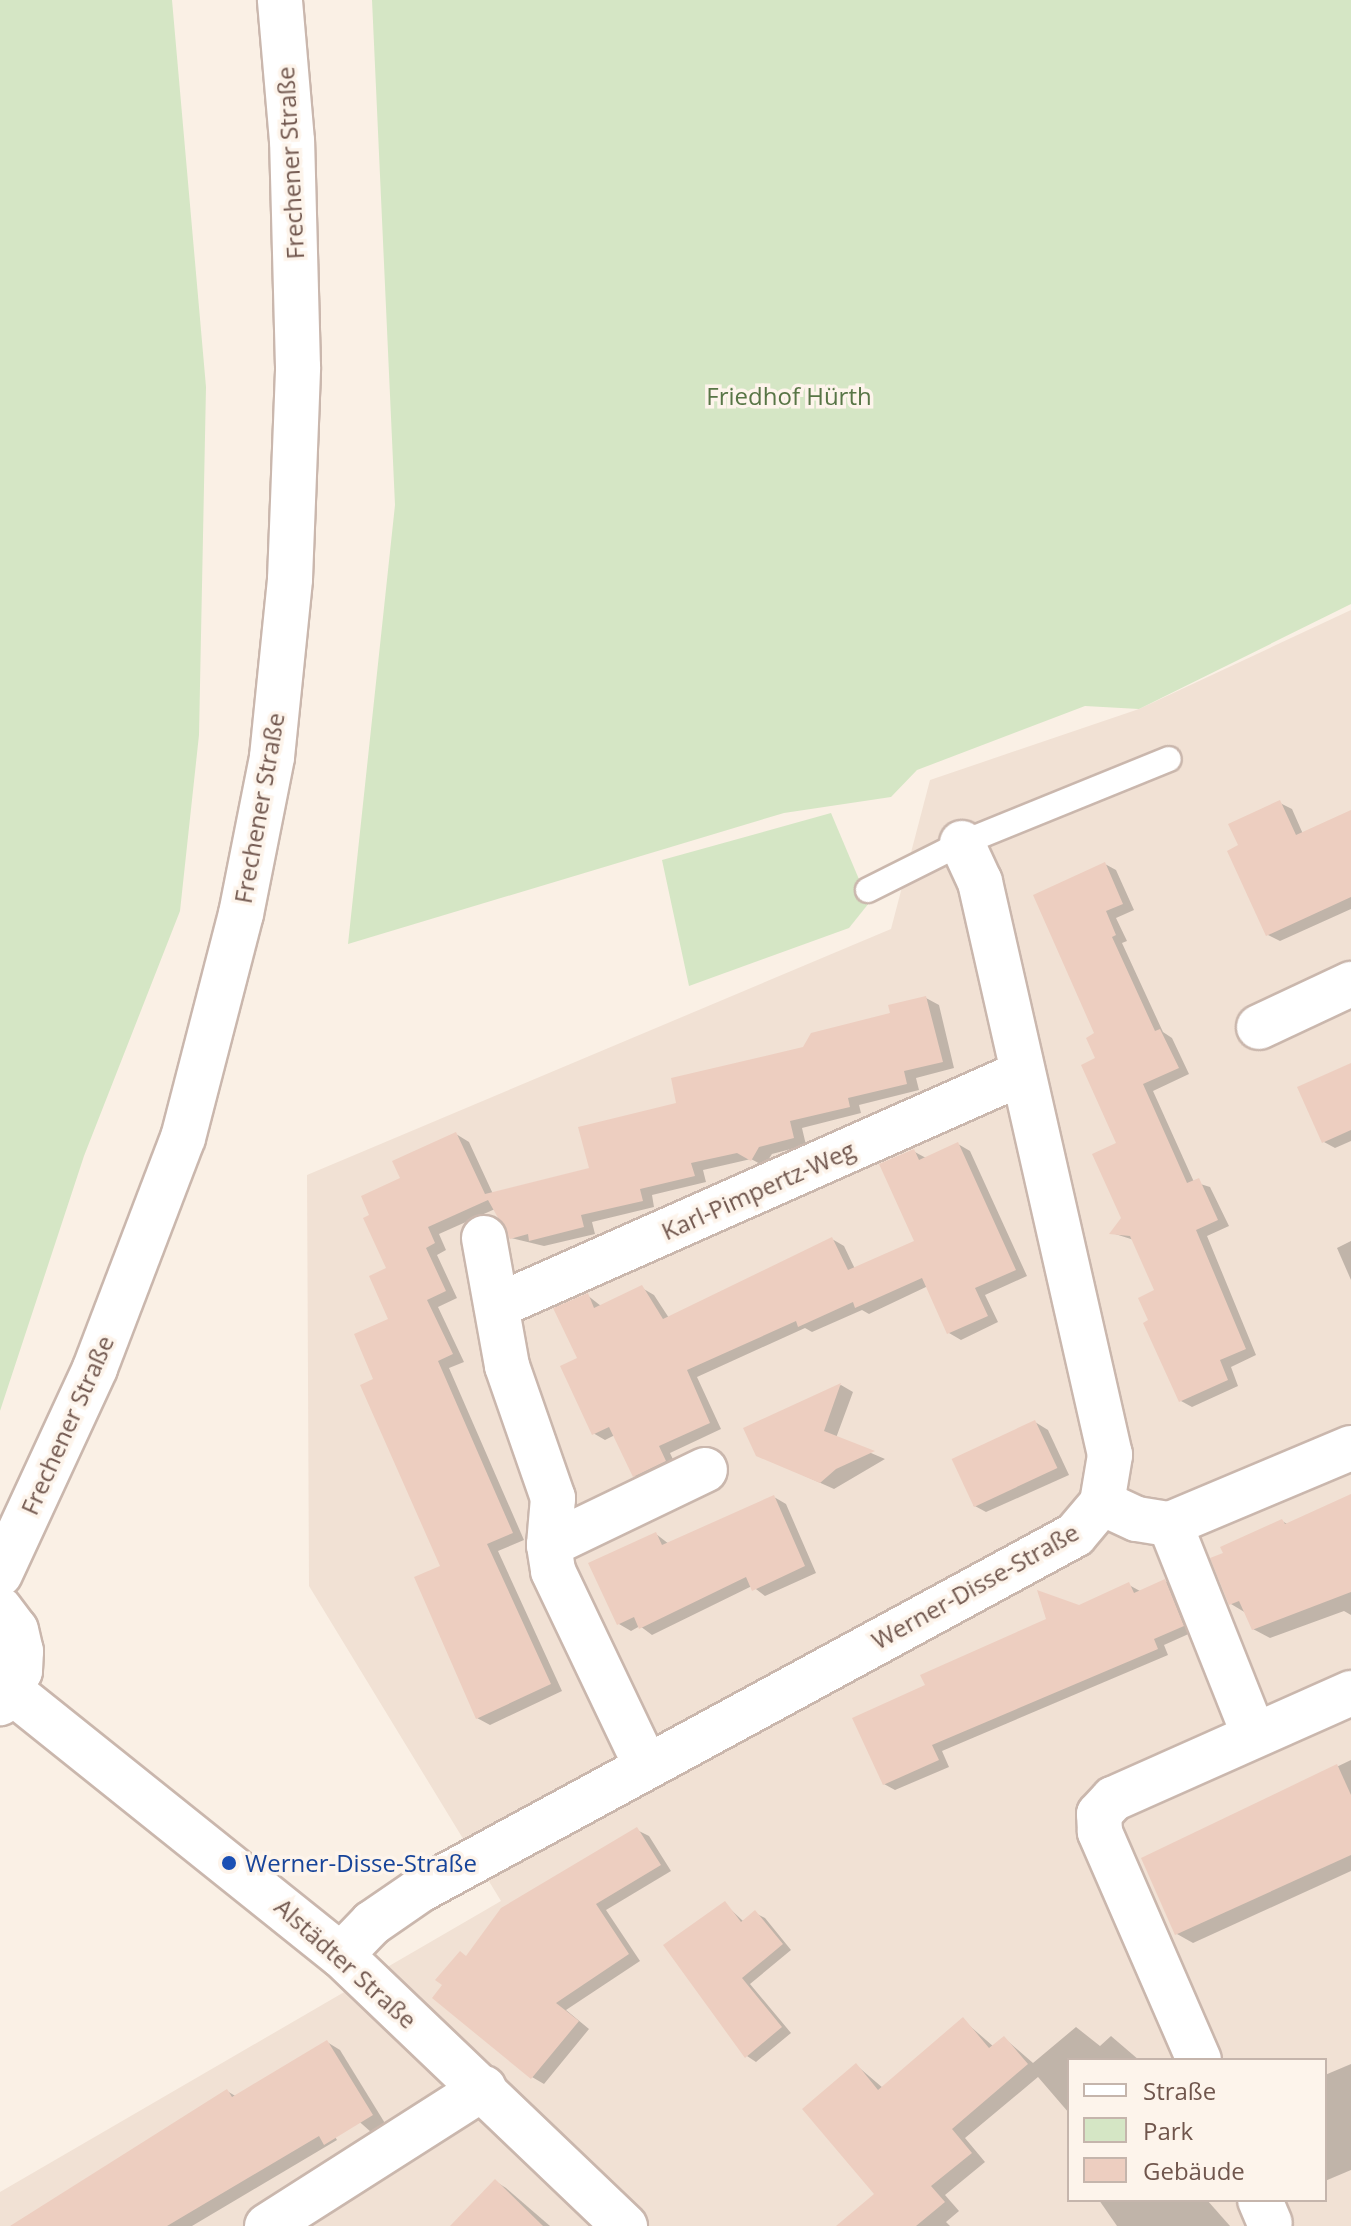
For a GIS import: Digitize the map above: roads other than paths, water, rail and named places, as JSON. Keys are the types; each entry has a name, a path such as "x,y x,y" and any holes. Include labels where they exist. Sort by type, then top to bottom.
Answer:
{"street":[{"name":"Frechener Straße","path":"0,1574 95,1368 183,1138 241,914 272,757 290,579 298,367 292,141 280,0"},
{"name":"Werner-Disse-Straße","path":"341,1955 372,1923 420,1890 1075,1535 1102,1503 1110,1455 1020,1074 980,882 962,843"},
{"path":"1259,1027 1351,984"},
{"name":"Karl-Pimpertz-Weg","path":"497,1306 1020,1074"},
{"path":"484,1238 507,1366 553,1498 549,1545 553,1571 646,1766"},
{"path":"1102,1503 1137,1519 1170,1524 1351,1448"},
{"path":"549,1545 705,1470"},
{"path":"1170,1524 1254,1735"},
{"path":"0,1609 16,1630 21,1651 6,1697"},
{"path":"1198,2058 1100,1832 1099,1814 1113,1799 1351,1693"},
{"name":"Alstädter Straße","path":"6,1697 341,1955 484,2088 625,2226"},
{"path":"267,2226 484,2088"}],"lane":[{"path":"868,890 962,843 1169,759"}],"place":[{"name":"Werner-Disse-Straße","path":"229,1863"}],"park label":[{"name":"Friedhof Hürth","path":"789,396"}]}
